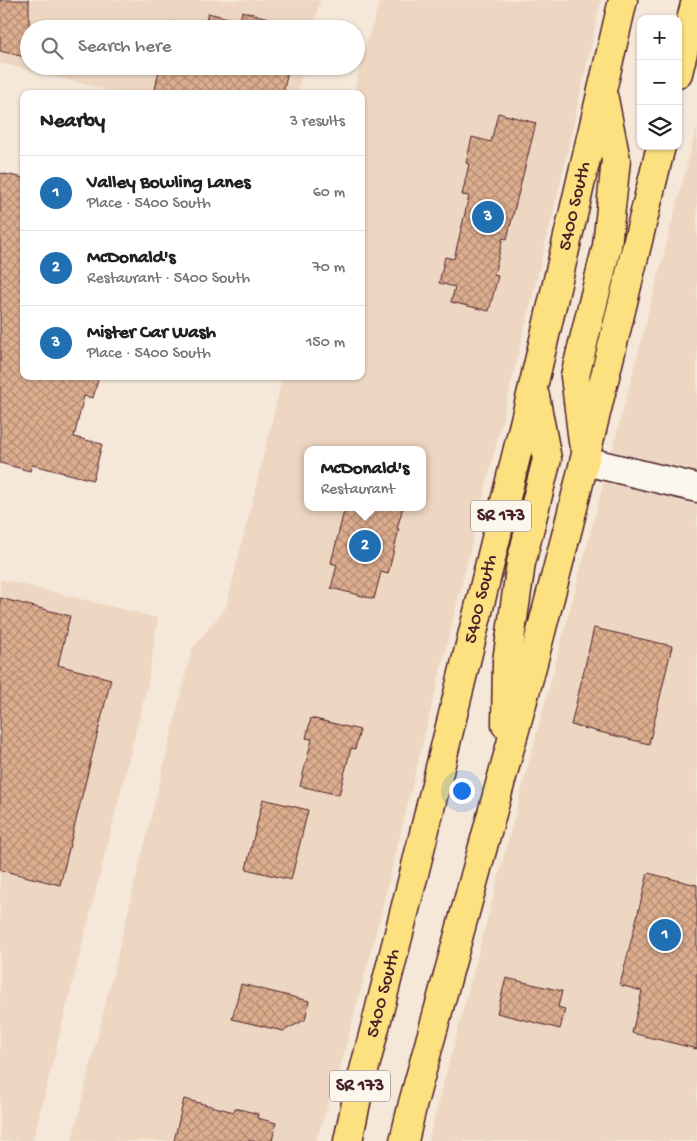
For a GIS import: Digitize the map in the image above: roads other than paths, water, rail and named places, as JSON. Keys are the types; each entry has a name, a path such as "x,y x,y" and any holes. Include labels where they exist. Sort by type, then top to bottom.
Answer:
{"main road":[{"name":"5400 South","path":"348,1141 357,1098 414,874 533,387 623,0"},
{"path":"682,61 692,31 696,0"},
{"path":"585,461 574,376 607,246 616,160 602,91"},
{"name":"SR 173","path":"404,1141 529,678 585,461 660,150"},
{"path":"505,762 507,661 521,563 547,459 533,387"}],"street":[{"path":"585,461 697,488"}],"place":[{"name":"Mister Car Wash","path":"488,217"},
{"name":"McDonald's","path":"365,546"},
{"name":"Valley Bowling Lanes","path":"665,935"}]}
